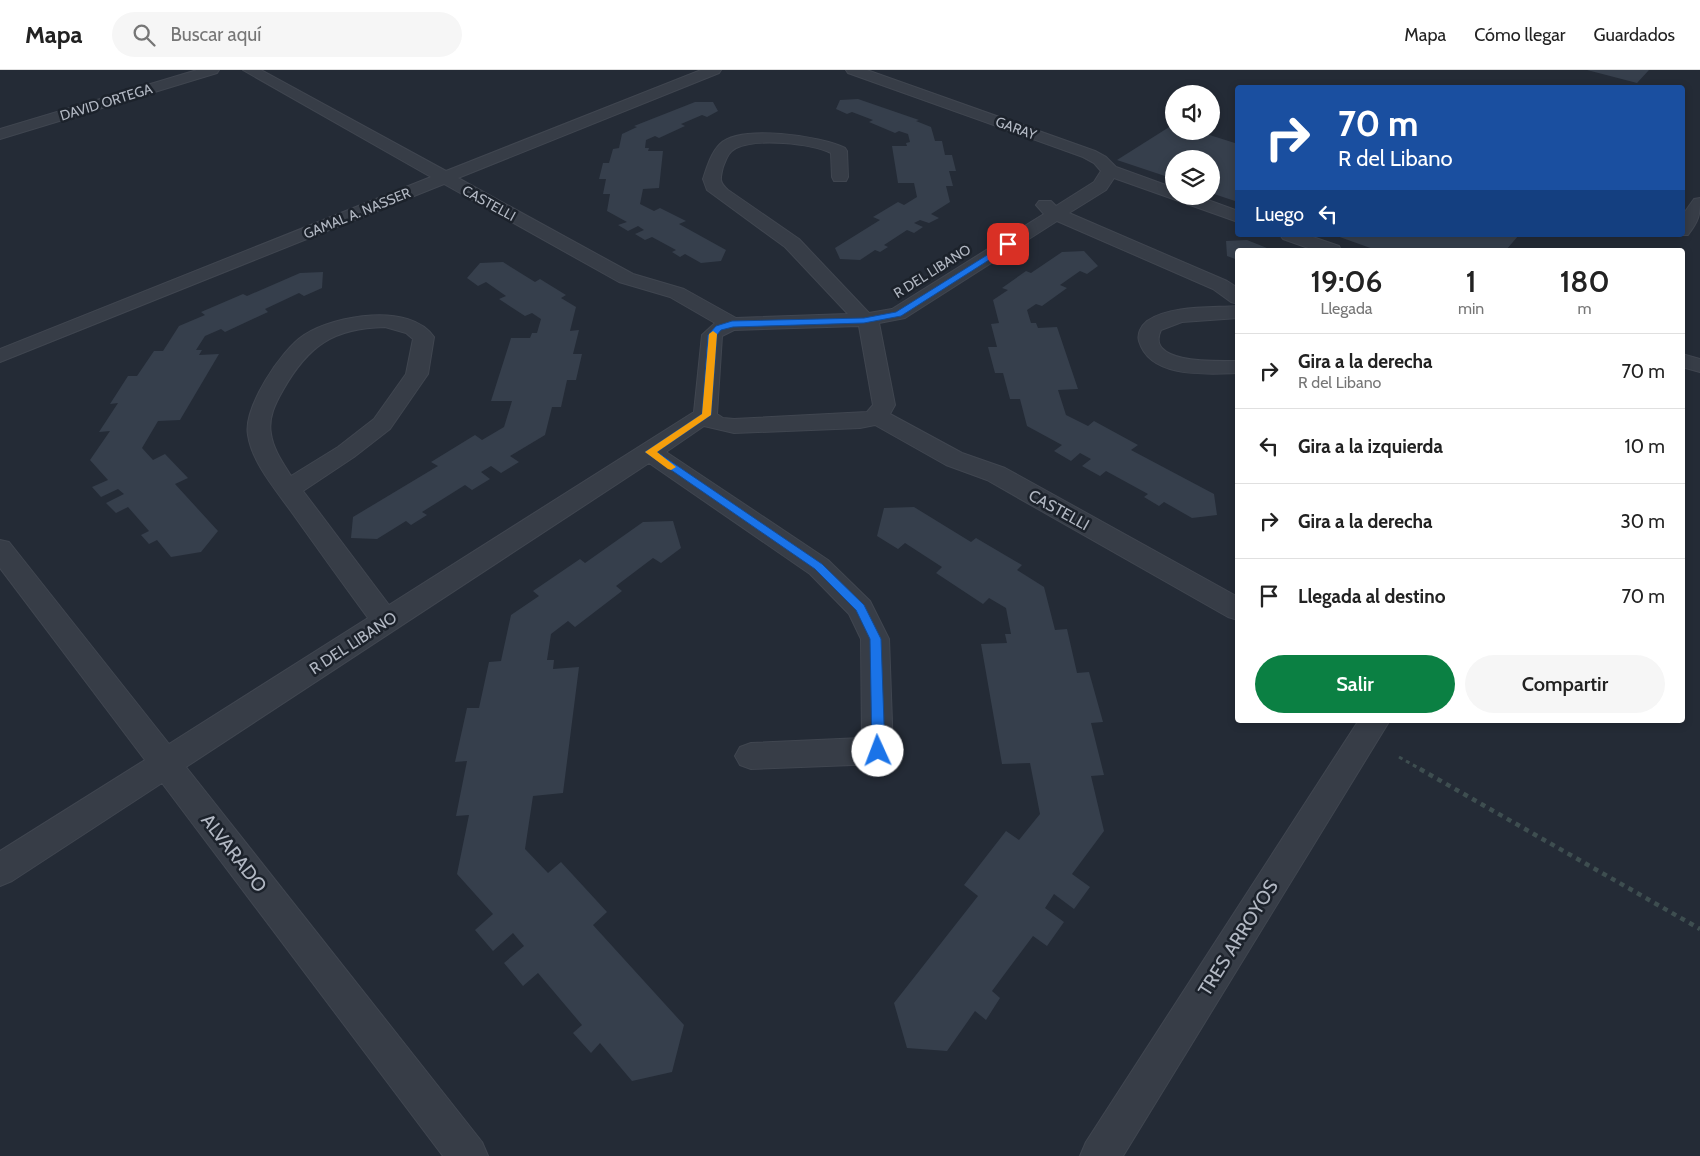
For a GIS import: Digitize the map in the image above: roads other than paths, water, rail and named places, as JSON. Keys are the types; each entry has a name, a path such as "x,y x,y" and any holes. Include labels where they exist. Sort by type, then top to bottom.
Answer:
{"street":[{"name":"DAVID ORTEGA","path":"0,134 212,70"},
{"name":"CASTELLI","path":"250,70 626,278 677,293 732,324"},
{"name":"GAMAL A. NASSER","path":"0,356 714,70"},
{"name":"GARAY","path":"853,70 1089,154 1100,160 1110,171 1165,191"},
{"path":"840,177 839,151 831,145 817,142 774,139 729,145 723,151 711,179 714,186 722,194 792,244 864,320 870,325 884,405 877,416 860,421 734,426 722,425 711,421 706,415 712,335 718,328 732,324 864,320 898,314 1049,208 1100,186 1110,171"},
{"path":"1685,226 1700,204"},
{"path":"1205,205 1235,216"},
{"path":"1026,212 1049,208 1220,285 1235,296"},
{"path":"1295,237 1326,248"},
{"path":"1672,248 1679,237"},
{"name":"R DEL LIBANO","path":"864,320 879,304 887,299"},
{"path":"1235,312 1186,316 1166,321 1153,327 1148,335 1150,347 1158,357 1180,364 1207,367 1235,367"},
{"path":"288,489 358,443 382,424 417,374 424,337 418,330 401,324 375,321 348,325 325,332 299,349 263,408 259,425 261,441 288,489 386,622"},
{"path":"1685,361 1700,366"},
{"name":"R DEL LIBANO","path":"0,870 706,415"},
{"name":"CASTELLI","path":"877,416 954,459 996,474 1235,608"},
{"path":"650,452 819,567 860,608 876,639 878,751 751,756"},
{"name":"ALVARADO","path":"0,549 468,1156"},
{"name":"TRES ARROYOS","path":"1100,1156 1370,729"}]}
